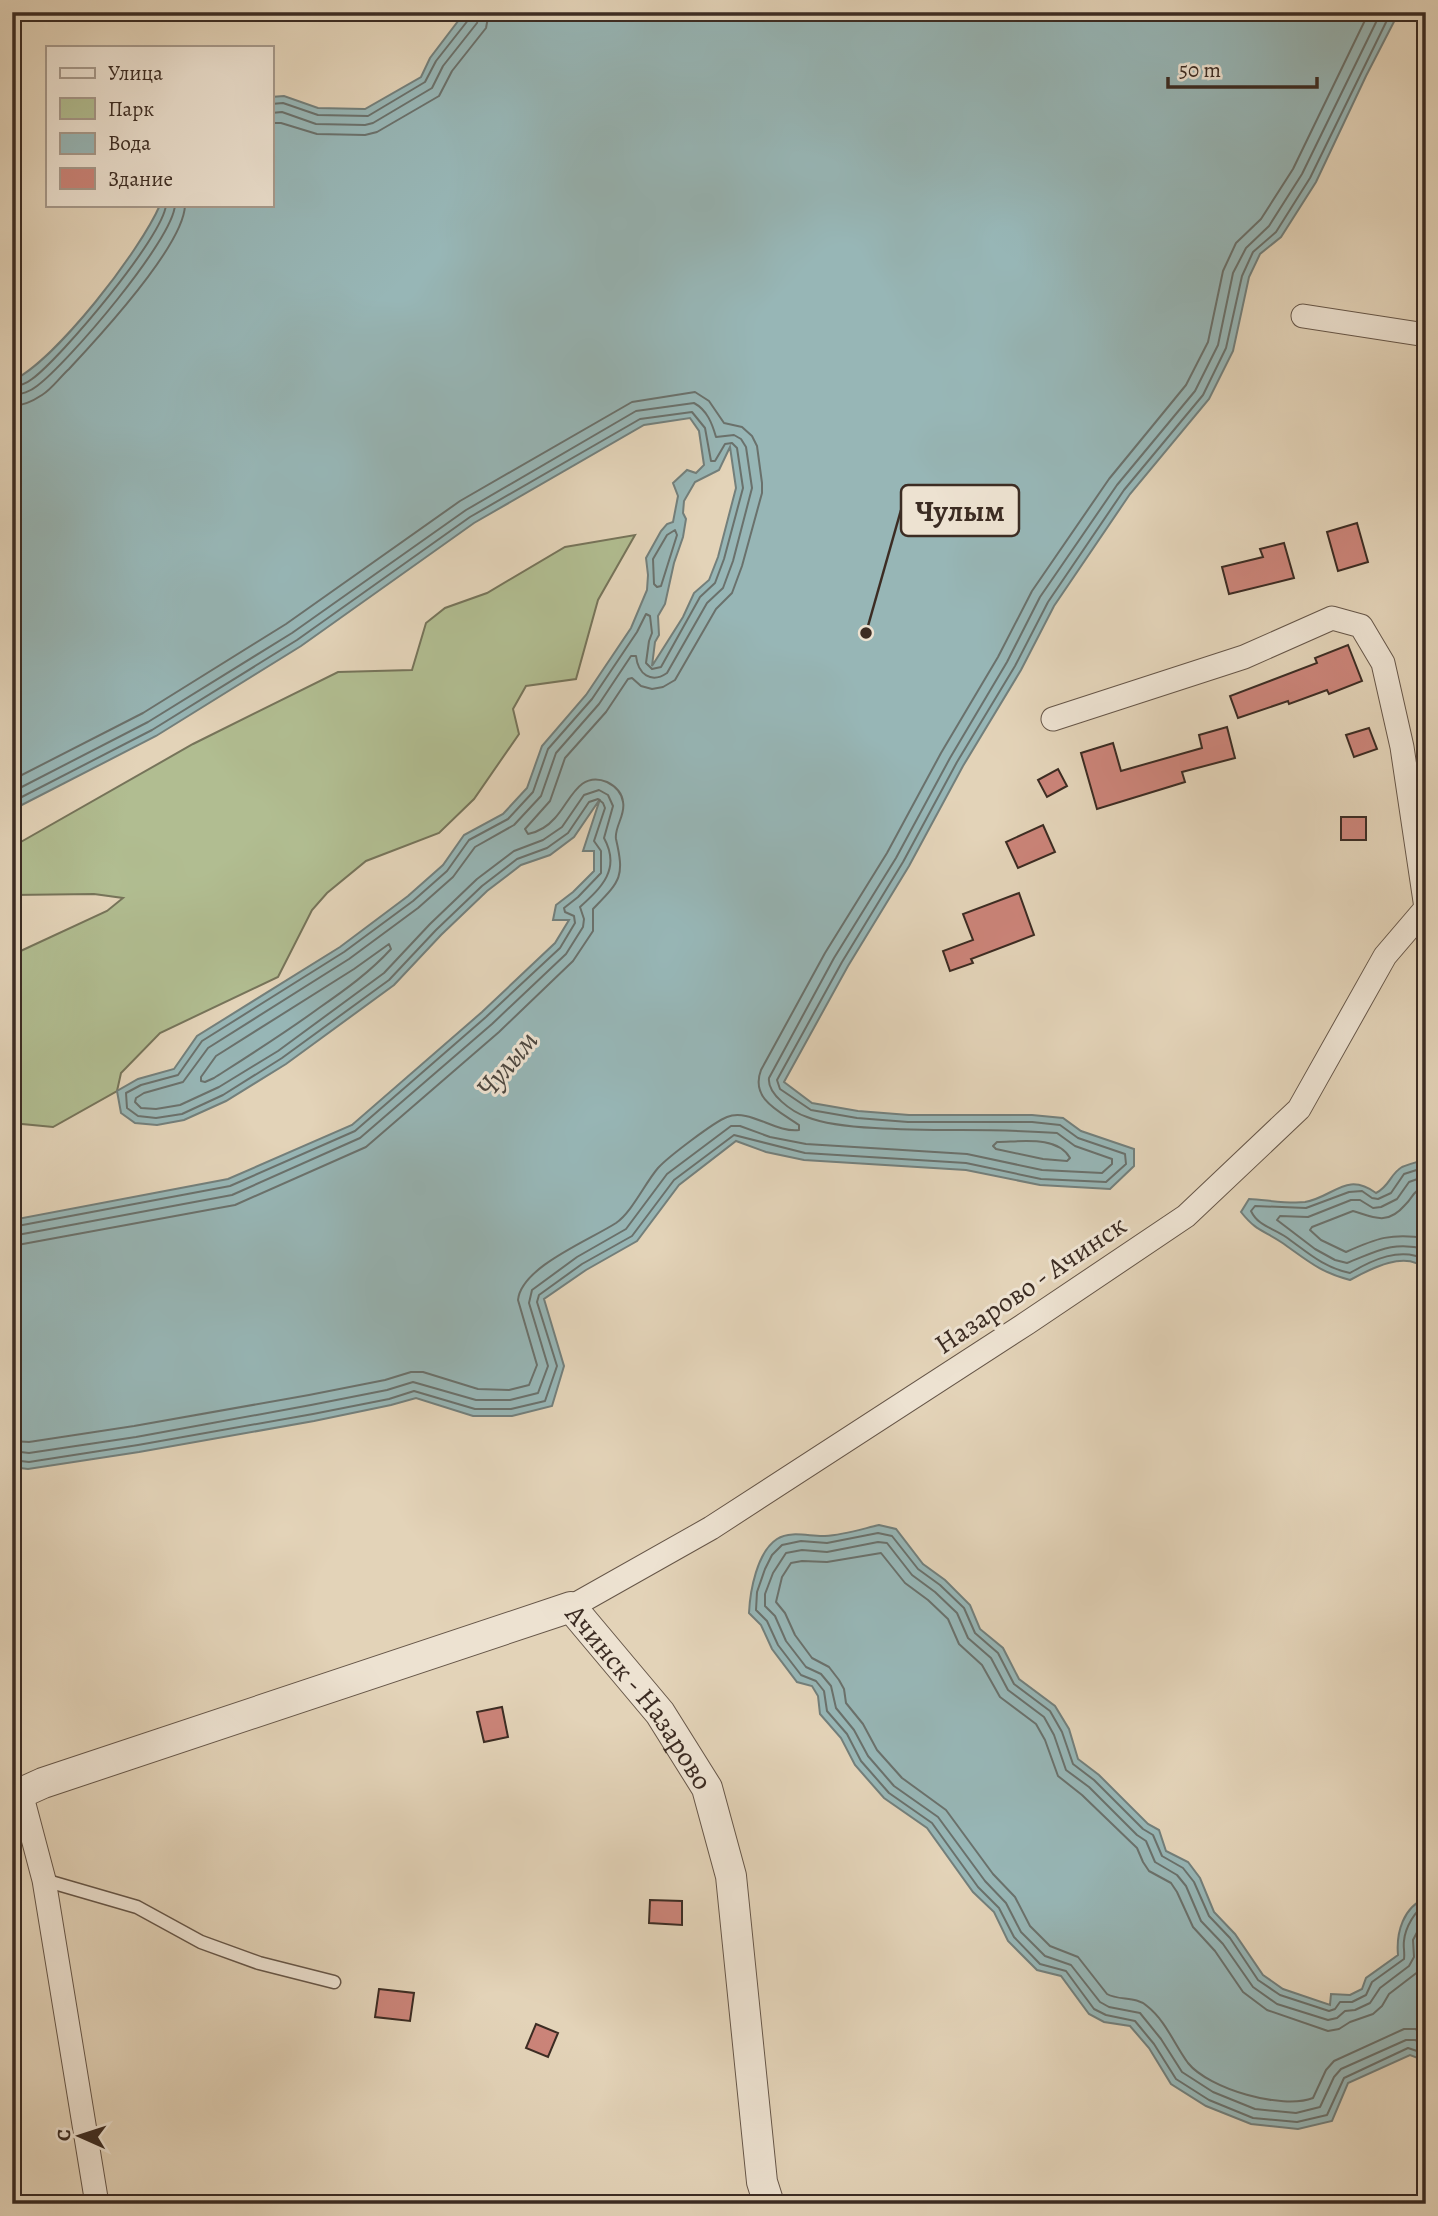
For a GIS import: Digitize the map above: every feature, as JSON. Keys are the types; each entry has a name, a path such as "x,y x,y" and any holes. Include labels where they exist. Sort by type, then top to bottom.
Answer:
{"street":[{"path":"1303,316 1426,335"},
{"path":"1053,719 1244,657 1332,618 1361,626 1383,663 1402,747 1426,908"},
{"name":"Назарово - Ачинск","path":"571,1607 711,1528 1027,1323 1186,1216 1298,1109 1385,956 1426,908"},
{"name":"Ачинск - Назарово","path":"17,1795 43,1783 571,1607 660,1713 707,1788 731,1876 762,2182 769,2204"},
{"path":"17,1795 44,1880 97,2204"}],"lane":[{"path":"44,1880 137,1907 201,1942 259,1963 334,1982"}],"green space":[{"path":"635,535 598,600 576,679 526,686 513,709 519,734 474,799 439,833 366,861 327,893 312,910 278,977 160,1033 121,1073 117,1091 53,1127 12,1123 12,955 107,911 123,898 94,894 12,895 12,847 193,744 338,672 412,670 426,623 445,608 487,593 565,547"}],"water":[{"path":"465,12 1399,12 1316,182 1281,237 1260,254 1249,277 1233,351 1209,399 1130,494 1054,606 1021,670 963,766 909,866 848,966 784,1082 812,1103 858,1111 909,1115 1032,1115 1063,1118 1081,1131 1134,1149 1134,1166 1110,1189 1040,1185 966,1170 804,1160 766,1152 736,1141 679,1185 637,1241 586,1270 544,1299 564,1366 552,1406 512,1416 473,1416 416,1398 314,1421 139,1452 28,1469 12,1467 12,1220 228,1179 352,1125 482,1012 555,943 569,920 553,920 556,905 594,871 594,851 583,851 600,799 574,837 550,855 521,865 487,891 394,985 286,1064 226,1101 184,1120 157,1125 135,1123 121,1113 117,1091 138,1079 174,1069 197,1036 340,947 408,896 443,865 464,835 503,814 527,788 542,746 586,695 631,628 647,590 646,558 661,531 673,522 678,496 673,483 687,470 696,473 704,465 699,431 690,418 644,425 474,523 301,646 156,736 12,810 12,381 51,351 95,302 135,249 160,206 273,206 273,97 284,96 318,108 365,109 421,77 430,58","holes":["730,447 736,488 718,557 709,580 694,593 683,617 652,666 655,642 659,635 658,616 665,604 683,537 686,519 683,513 684,501 695,482 719,470"]},
{"path":"1426,1159 1426,1270 1409,1261 1399,1261 1378,1266 1350,1280 1339,1277 1314,1265 1260,1230 1241,1212 1249,1199 1305,1202 1348,1185 1356,1184 1376,1193 1402,1167"},
{"path":"879,1525 896,1529 923,1564 945,1580 970,1605 980,1629 1003,1648 1019,1679 1055,1706 1069,1729 1078,1759 1099,1775 1148,1824 1159,1830 1166,1851 1188,1862 1200,1878 1214,1912 1235,1934 1263,1975 1283,1989 1330,2005 1331,1994 1350,1995 1362,1989 1366,1978 1398,1955 1398,1938 1403,1922 1412,1908 1426,1898 1426,2061 1410,2055 1348,2083 1332,2121 1298,2129 1251,2124 1206,2106 1171,2084 1149,2048 1130,2026 1104,2022 1089,2014 1061,1976 1037,1970 1008,1941 994,1912 973,1892 927,1828 884,1798 855,1765 841,1738 820,1714 818,1696 812,1686 797,1682 772,1649 761,1625 749,1613 753,1583 760,1562 764,1553 777,1539 795,1534 832,1535"}],"building":[{"path":"1357,523 1368,562 1338,571 1327,532"},
{"path":"1284,543 1294,578 1229,594 1222,567 1263,557 1260,549"},
{"path":"1348,645 1362,681 1329,694 1327,690 1238,718 1230,696 1317,663 1315,658"},
{"path":"1227,727 1235,758 1182,772 1185,782 1097,809 1081,753 1113,743 1121,771 1202,748 1199,735"},
{"path":"1369,728 1377,749 1354,757 1346,735"},
{"path":"1058,769 1067,786 1047,797 1038,780"},
{"path":"1341,817 1366,817 1366,840 1341,840"},
{"path":"1043,825 1055,852 1018,868 1006,842"},
{"path":"1019,893 1034,935 971,959 973,963 950,971 943,951 973,940 963,914"},
{"path":"502,1707 508,1737 484,1742 477,1712"},
{"path":"650,1900 682,1901 682,1925 649,1923"},
{"path":"379,1989 414,1993 410,2021 375,2017"},
{"path":"536,2024 558,2033 548,2057 526,2048"}],"place":[{"name":"Чулым","path":"866,633"}]}
